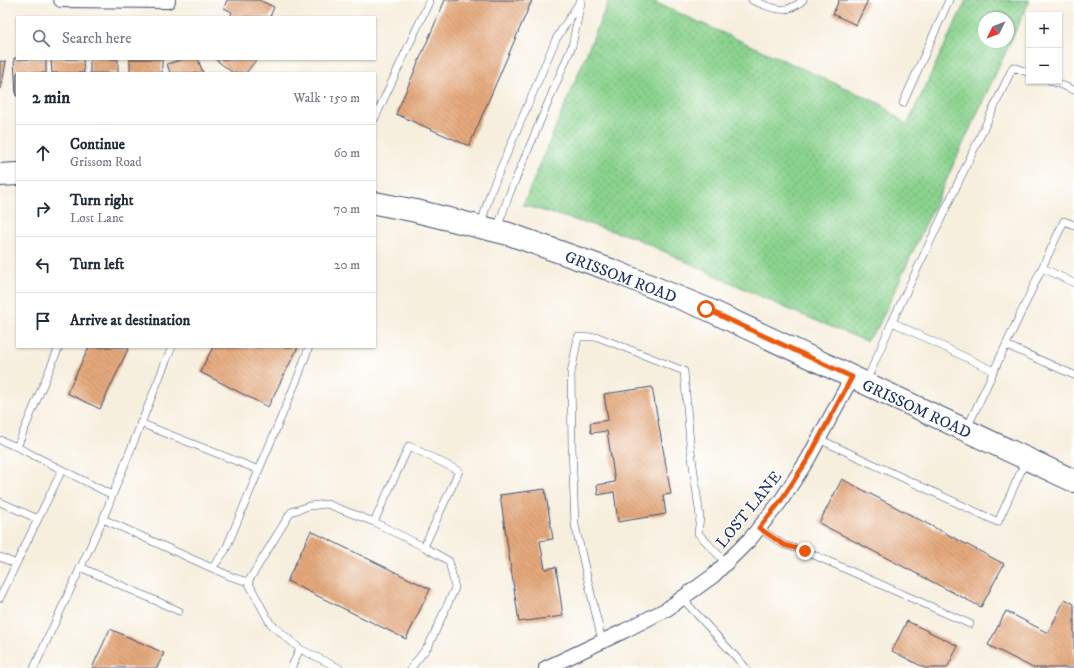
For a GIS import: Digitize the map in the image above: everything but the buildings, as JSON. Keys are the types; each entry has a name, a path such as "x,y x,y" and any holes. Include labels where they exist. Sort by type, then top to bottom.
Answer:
{"main road":[{"path":"0,175 16,174"},
{"name":"GRISSOM ROAD","path":"376,203 416,211 509,234 611,270 706,309 1074,482"}],"street":[{"path":"61,0 168,0"},
{"name":"LOST LANE","path":"546,668 667,609 713,576 750,539 780,502 819,439 859,380"}],"lane":[{"path":"488,229 509,194 572,46 581,0"},
{"path":"488,229 491,191 556,39 581,0"},
{"path":"752,0 769,8 785,10 803,0"},
{"path":"903,103 949,0"},
{"path":"376,116 429,2"},
{"path":"859,380 892,322 1013,66 1026,72"},
{"path":"1058,84 1074,90"},
{"path":"966,431 1064,221 1074,226"},
{"path":"1043,268 1074,283"},
{"path":"892,322 994,371"},
{"path":"602,642 575,525 571,373 578,337 598,337 684,371 690,443 700,517 698,533 726,563"},
{"path":"1006,345 1074,375"},
{"path":"17,447 59,348"},
{"path":"34,668 103,519 140,423 172,348"},
{"path":"212,568 225,551 298,377 309,348"},
{"path":"140,423 259,470"},
{"path":"819,439 998,522 1026,459"},
{"path":"0,440 17,447 112,495"},
{"path":"374,522 408,446 459,471 424,547"},
{"path":"0,598 62,470"},
{"path":"0,502 38,519"},
{"path":"248,582 291,512 309,506 327,504 374,522 424,547 449,561 455,588 429,645 411,668"},
{"path":"103,519 232,577 248,582 270,623 300,649 339,668"},
{"path":"759,528 784,545 805,551 970,624"},
{"path":"0,557 16,564"},
{"path":"80,567 179,611"},
{"path":"682,598 746,668"},
{"path":"291,668 300,649"}],"green space":[{"path":"609,0 650,0 881,104 907,125 966,0 1030,0 1014,34 1014,12 978,12 978,48 1008,48 877,329 866,341 790,310 633,237 523,205"}],"route":[{"path":"706,309 852,377 808,459 780,502 759,528 784,545 805,551"}]}
